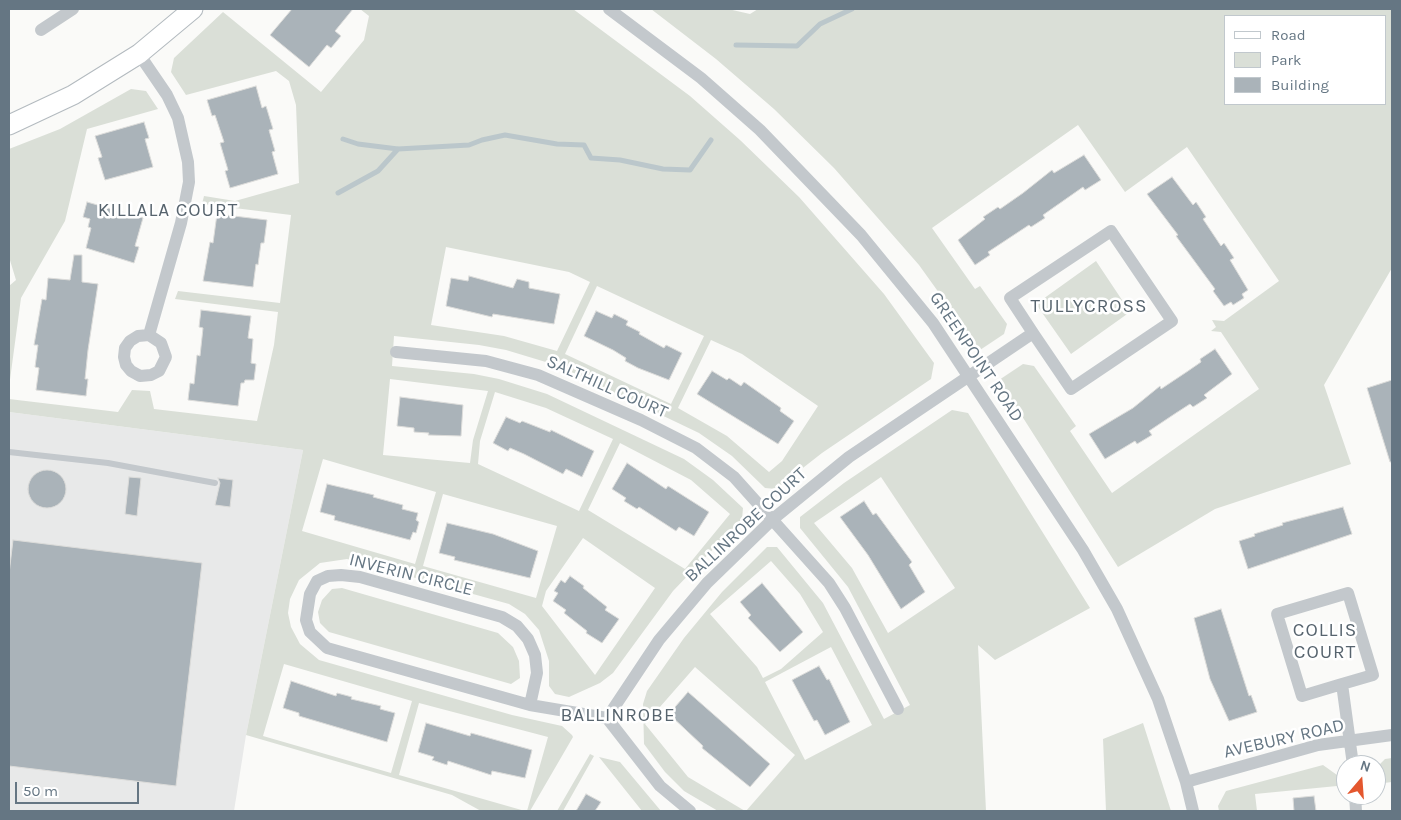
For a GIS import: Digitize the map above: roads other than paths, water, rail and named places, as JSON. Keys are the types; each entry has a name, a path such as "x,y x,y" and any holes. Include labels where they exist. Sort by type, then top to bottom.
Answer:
{"street":[{"path":"41,30 73,9"},
{"path":"9,125 73,95 139,54 192,9"},
{"name":"GREENPOINT ROAD","path":"609,9 701,78 760,130 793,162 861,235 904,285 969,375 1077,542 1117,609 1158,700 1186,782 1193,811"},
{"path":"139,54 168,96 178,118 188,162 189,182 181,223 149,335"},
{"path":"1111,230 1172,321 1071,389 1033,333 1010,298 1111,230"},
{"name":"BALLINROBE COURT","path":"606,718 682,610 773,519 849,457 1033,333"},
{"name":"SALTHILL COURT","path":"396,352 486,361 538,375 571,388 696,448 734,477 773,519 833,590 845,608 898,709"},
{"name":"INVERIN CIRCLE","path":"530,705 537,673 535,655 528,639 517,626 502,617 360,577 328,576 317,581 310,594 306,620 310,632 327,648 530,705 606,718"},
{"path":"1348,593 1374,675 1342,684 1302,696 1277,614 1348,593"},
{"path":"1342,684 1352,755"},
{"path":"606,718 660,786 690,811"},
{"name":"AVEBURY ROAD","path":"1186,782 1286,753 1392,735"}],"lane":[{"path":"9,452 108,463 215,483"}],"waterway":[{"path":"736,45 797,46 820,24 852,9"},
{"path":"343,139 358,144 398,149 469,145 505,135 557,144 584,145 591,158 620,160 663,169 690,170 711,140"},
{"path":"338,193 378,171 398,149"}],"district":[{"name":"KILLALA COURT","path":"168,211"},
{"name":"TULLYCROSS","path":"1089,307"},
{"name":"COLLIS COURT","path":"1325,642"},
{"name":"BALLINROBE","path":"618,716"}]}
